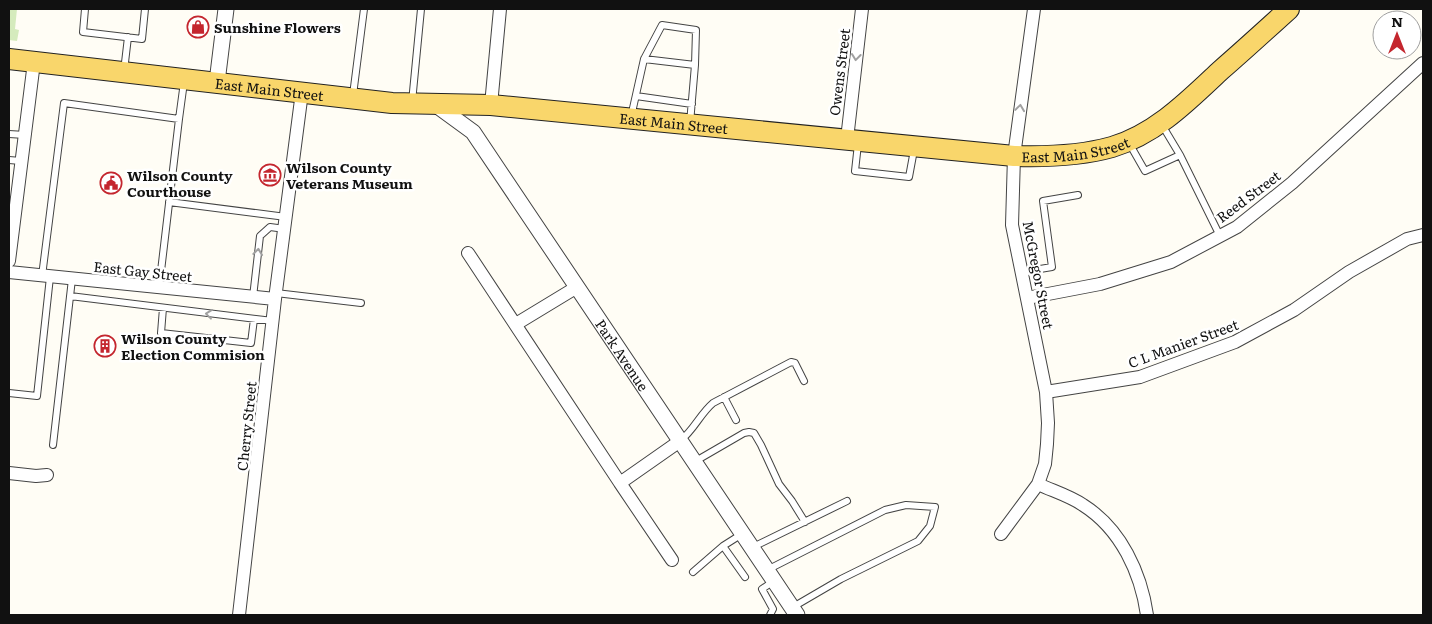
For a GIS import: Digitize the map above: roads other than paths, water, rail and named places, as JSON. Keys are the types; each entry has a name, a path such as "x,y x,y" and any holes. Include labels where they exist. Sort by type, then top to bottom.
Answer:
{"main road":[{"name":"East Main Street","path":"9,59 352,99 412,104 491,105 631,118 691,114 852,140 1014,156 1066,156 1114,146 1161,123 1289,9"}],"street":[{"path":"217,82 226,9"},
{"path":"491,105 500,9"},
{"name":"Owens Street","path":"852,140 862,9"},
{"name":"McGregor Street","path":"1001,534 1038,484 1045,464 1047,444 1046,392 1012,224 1014,156 1034,9"},
{"path":"9,261 15,160 25,135 34,62"},
{"name":"Reed Street","path":"1027,298 1100,284 1171,262 1237,227 1292,183 1423,63"},
{"name":"Cherry Street","path":"239,615 302,92"},
{"name":"Park Avenue","path":"436,105 473,132 794,611"},
{"name":"C L Manier Street","path":"1046,392 1140,377 1236,342 1294,310 1349,272 1399,243 1408,238 1423,235"},
{"path":"468,253 672,560"},
{"name":"East Gay Street","path":"9,272 253,297 276,296"},
{"path":"516,324 577,287"},
{"path":"620,483 680,441"},
{"path":"9,473 36,476 47,475"},
{"path":"1038,484 1083,505 1108,526 1126,551 1141,583 1147,615"}],"lane":[{"path":"85,9 82,32 142,39 146,9"},
{"path":"352,99 364,9"},
{"path":"412,104 421,9"},
{"path":"631,118 644,59 662,25 696,30 691,114 636,96"},
{"path":"124,72 128,37"},
{"path":"644,59 695,65"},
{"path":"159,288 184,78"},
{"path":"9,393 37,396 46,276 64,103 179,119"},
{"path":"1161,123 1180,155 1220,236"},
{"path":"9,134 25,135"},
{"path":"852,140 855,171 909,177 914,146"},
{"path":"1128,140 1145,171 1180,155"},
{"path":"1022,272 1052,267 1043,201 1078,195"},
{"path":"169,202 286,223"},
{"path":"253,297 260,236 270,227 286,223"},
{"path":"53,445 72,279"},
{"path":"70,296 273,321"},
{"path":"276,296 361,303"},
{"path":"164,308 161,333 251,343 254,319"},
{"path":"680,441 690,432 713,403 791,362 795,363 804,381"},
{"path":"724,397 736,420"},
{"path":"694,462 744,433 754,433 779,484 805,522"},
{"path":"752,548 847,501"},
{"path":"770,615 773,609 762,589 770,576 885,510 906,505 935,507 930,526 918,541 841,579 794,611"},
{"path":"693,572 723,546 742,534"},
{"path":"723,546 745,577"}],"place":[{"name":"Sunshine Flowers","path":"198,27"},
{"name":"Wilson County Veterans Museum","path":"270,175"},
{"name":"Wilson County Courthouse","path":"111,183"},
{"name":"Wilson County Election Commision","path":"105,346"}]}
